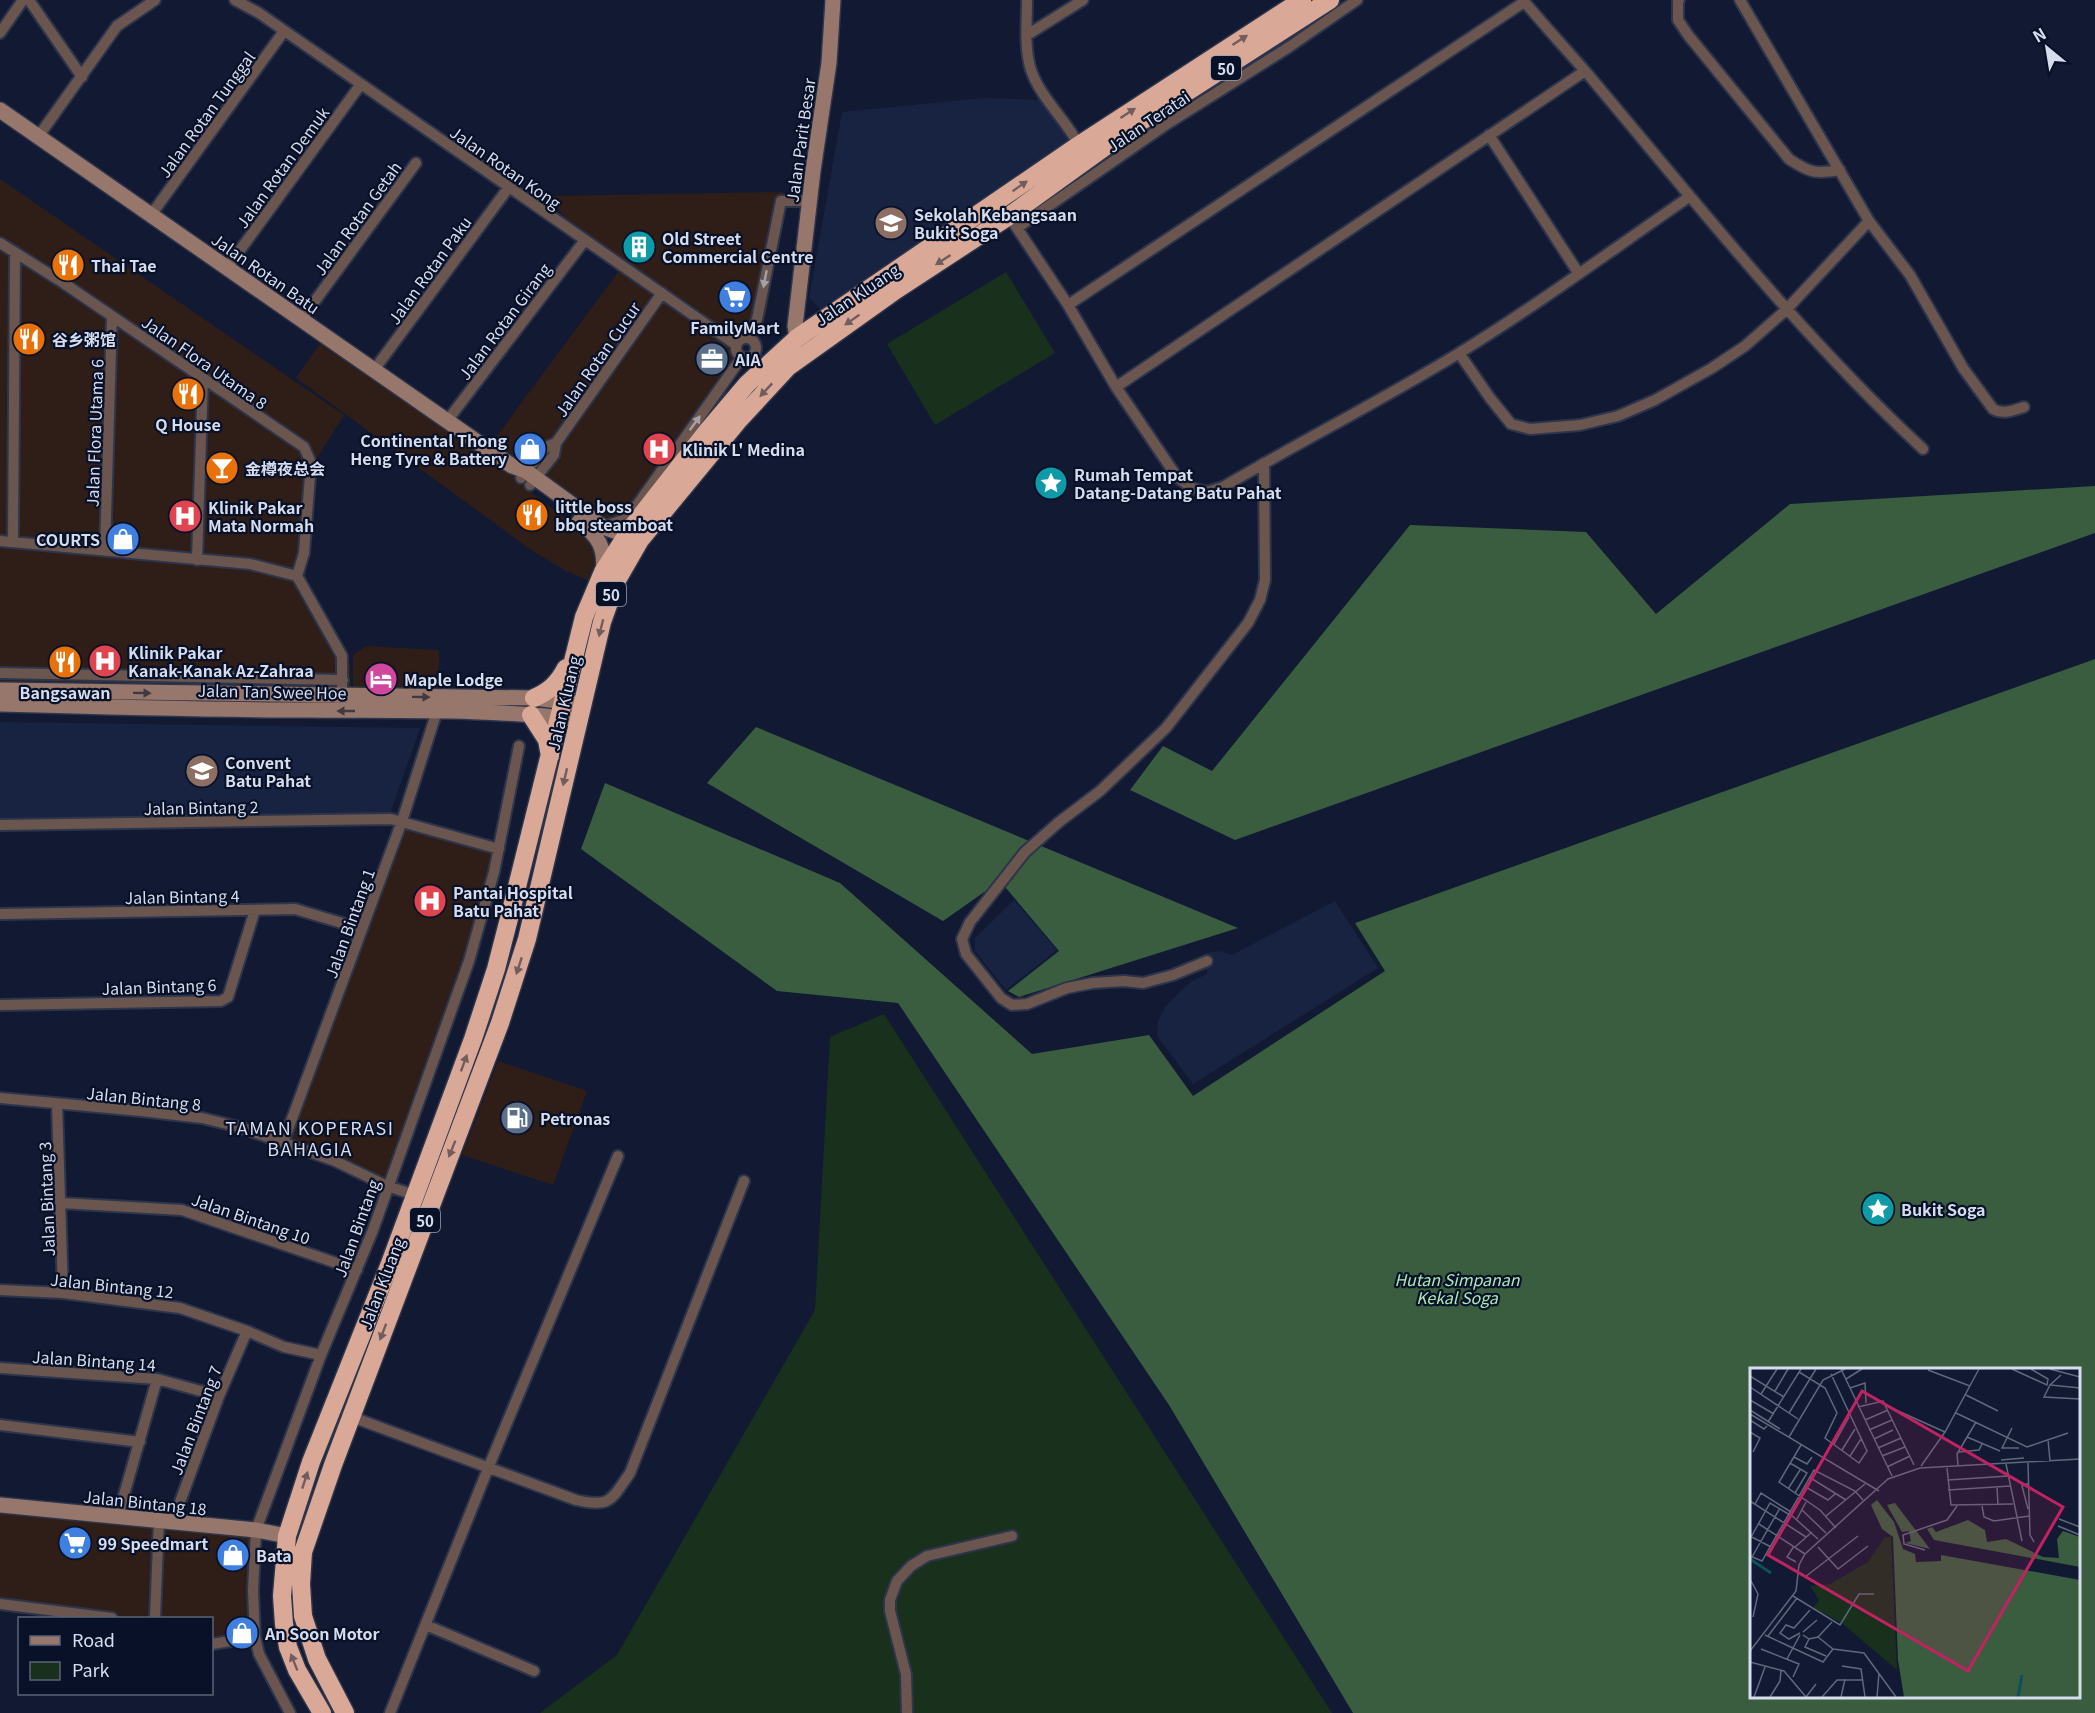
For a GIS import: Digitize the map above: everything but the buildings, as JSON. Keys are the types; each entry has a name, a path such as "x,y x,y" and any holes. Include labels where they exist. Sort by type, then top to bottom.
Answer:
{"highway":[{"name":"Jalan Kluang","path":"322,1713 297,1670 288,1647 282,1596 287,1536 311,1462 415,1195 473,1039 496,969 550,760 573,655 584,617 603,572 632,526 741,391 972,219 1079,145 1302,0"},
{"name":"Jalan Kluang","path":"345,1713 309,1638 303,1616 301,1584 303,1552 333,1465 500,1023 527,939 608,601 628,558 655,521 738,421 788,367 803,344 1013,222 1134,126 1285,41 1330,0"},
{"path":"972,219 994,212 1013,222"},
{"path":"550,760 547,740 532,706 558,682 573,655"}],"street":[{"path":"0,33 23,0"},
{"path":"30,0 82,77"},
{"name":"Jalan Rotan Kong","path":"235,0 259,13 736,345"},
{"path":"258,0 256,4 259,13"},
{"name":"Jalan Parit Besar","path":"803,344 795,326 809,201 829,63 833,0"},
{"path":"1027,0 1029,61 1038,85 1079,145"},
{"path":"1027,35 1083,0"},
{"path":"1285,41 1357,0"},
{"path":"1679,0 1678,20 1789,159 1802,168 1818,174 1840,170"},
{"path":"1740,0 1869,221 1910,276 1963,368 1993,409 2006,412 2024,407"},
{"path":"1068,305 1523,1 1585,71 1786,310 1851,381 1923,449"},
{"path":"38,137 117,26 148,4"},
{"name":"Jalan Rotan Tunggal","path":"151,216 284,31"},
{"path":"1116,387 1585,71"},
{"name":"Jalan Rotan Demuk","path":"227,268 362,84"},
{"name":"Jalan Rotan Batu","path":"0,110 525,476 603,527"},
{"path":"1490,135 1579,273"},
{"name":"Jalan Rotan Getah","path":"302,320 416,164"},
{"name":"Jalan Rotan Paku","path":"374,370 509,187"},
{"path":"1013,222 1068,305 1116,387 1177,477 1192,488 1207,492 1223,487 1395,392 1459,353 1689,197"},
{"path":"750,338 757,319 780,201 809,201"},
{"path":"1459,353 1490,398 1511,423 1530,429 1598,422 1636,409 1712,368 1745,346 1786,310 1869,221"},
{"name":"Jalan Rotan Girang","path":"447,421 585,240"},
{"name":"Jalan Flora Utama 8","path":"0,243 62,282 304,447 310,463 304,553 297,576"},
{"path":"13,542 15,254"},
{"name":"Jalan Rotan Cucur","path":"525,476 546,447 556,442 662,293"},
{"name":"Jalan Flora Utama 6","path":"105,550 112,316"},
{"path":"743,338 750,338 755,343 754,353 749,358 742,357 737,354 736,345 743,338"},
{"path":"603,527 623,520 638,504 742,357"},
{"path":"197,560 203,378"},
{"path":"1208,961 1173,975 1143,983 1093,982 1067,988 1027,1004 1012,1005 1000,998 966,954 962,939 970,922 1025,852 1100,790 1166,728 1248,623 1260,600 1265,580 1264,463"},
{"name":"Jalan Rotan Batu","path":"525,476 593,532 603,548 603,572"},
{"path":"603,527 614,531 632,526"},
{"path":"0,541 250,564 297,576 342,656 342,688 0,673"},
{"name":"Jalan Tan Swee Hoe","path":"0,690 342,688 580,712"},
{"name":"Jalan Tan Swee Hoe","path":"0,704 257,710 437,711 532,706"},
{"name":"Jalan Bintang 1","path":"283,1143 402,821 437,711"},
{"name":"Jalan Bintang","path":"290,1713 259,1654 255,1637 253,1590 256,1530 321,1355 357,1270 469,961 499,849 519,746"},
{"name":"Jalan Bintang 2","path":"0,825 391,819 499,849"},
{"name":"Jalan Bintang 6","path":"0,1005 221,1001 228,997 255,910"},
{"name":"Jalan Bintang 4","path":"0,914 302,910 362,929"},
{"name":"Jalan Bintang 8","path":"0,1098 202,1118 239,1127 335,1161 387,1186 415,1195"},
{"name":"Jalan Bintang 3","path":"57,1104 63,1293"},
{"path":"390,1713 489,1466 618,1156"},
{"path":"352,1417 576,1500 598,1505 614,1497 630,1473 744,1181"},
{"name":"Jalan Bintang 10","path":"61,1203 182,1210 357,1270"},
{"name":"Jalan Bintang 12","path":"0,1290 63,1293 171,1306 247,1331 284,1347 321,1355"},
{"name":"Jalan Bintang 7","path":"155,1617 166,1521 247,1331"},
{"name":"Jalan Bintang 14","path":"0,1368 158,1379 219,1396"},
{"path":"117,1516 158,1379"},
{"path":"0,1425 140,1442"},
{"name":"Jalan Bintang 18","path":"0,1505 256,1530 287,1536"},
{"path":"907,1713 906,1674 890,1611 897,1581 910,1566 927,1556 1012,1536"},
{"path":"0,1604 104,1617"},
{"path":"426,1625 534,1671"},
{"path":"213,1644 255,1637"}],"shaded area":[{"name":"Sekolah Kebangsaan Bukit Soga","path":"983,98 1045,100 1072,147 826,314 809,298 842,112"},
{"path":"0,179 344,415 315,461 305,584 350,662 351,694 0,688"},
{"path":"784,192 767,311 759,338 742,345 568,221 548,196"},
{"path":"624,264 732,349 736,360 636,501 620,517 606,522 491,444"},
{"path":"322,340 509,471 517,482 587,535 598,552 592,582 566,571 534,552 296,378"},
{"path":"366,646 439,650 439,691 353,691 353,655"},
{"name":"Convent Batu Pahat","path":"0,722 420,728 390,814 0,824"},
{"path":"400,817 503,846 390,1191 332,1164 279,1144"},
{"path":"1014,900 1057,950 1006,990 975,951 975,938"},
{"path":"1335,901 1378,968 1193,1084 1157,1036 1158,1021 1166,1006 1180,991 1194,980 1207,974 1205,953 1220,951 1232,955"},
{"path":"498,1061 587,1091 553,1185 462,1155"},
{"path":"0,1499 261,1524 256,1590 259,1640 213,1648 213,1617 72,1617 0,1608"}],"green space":[{"path":"1006,272 1055,353 935,425 887,344"},
{"path":"2095,486 2095,533 1235,840 1130,790 1163,746 1212,771 1410,525 1586,532 1656,614 1790,504"},
{"name":"Hutan Simpanan Kekal Soga","path":"2095,659 2095,1713 1353,1713 1169,1405 898,1003 777,991 581,849 605,783 840,883 1032,1054 1149,1035 1193,1096 1385,971 1355,923"},
{"path":"756,727 1238,928 1019,997 1008,991 1059,951 1000,881 943,921 707,783"},
{"path":"884,1014 1332,1713 540,1713 617,1655 815,1310 830,1037"}],"place":[{"name":"Sekolah Kebangsaan Bukit Soga","path":"891,223"},
{"name":"Old Street Commercial Centre","path":"639,247"},
{"name":"Thai Tae","path":"68,265"},
{"name":"FamilyMart","path":"735,297"},
{"name":"谷乡粥馆","path":"29,339"},
{"name":"AIA","path":"712,359"},
{"name":"Q House","path":"188,394"},
{"name":"Continental Thong Heng Tyre & Battery","path":"530,449"},
{"name":"Klinik L' Medina","path":"659,449"},
{"name":"金樽夜总会","path":"222,468"},
{"name":"Rumah Tempat Datang-Datang Batu Pahat","path":"1051,483"},
{"name":"little boss bbq steamboat","path":"532,515"},
{"name":"Klinik Pakar Mata Normah","path":"185,516"},
{"name":"COURTS","path":"123,539"},
{"name":"Klinik Pakar Kanak-Kanak Az-Zahraa","path":"105,661"},
{"name":"Bangsawan","path":"65,662"},
{"name":"Maple Lodge","path":"381,679"},
{"name":"Convent Batu Pahat","path":"202,771"},
{"name":"Pantai Hospital Batu Pahat","path":"430,901"},
{"name":"Petronas","path":"517,1118"},
{"name":"Bukit Soga","path":"1878,1209"},
{"name":"99 Speedmart","path":"75,1543"},
{"name":"Bata","path":"233,1555"},
{"name":"An Soon Motor","path":"242,1633"}],"district":[{"name":"TAMAN KOPERASI BAHAGIA","path":"310,1137"}]}
